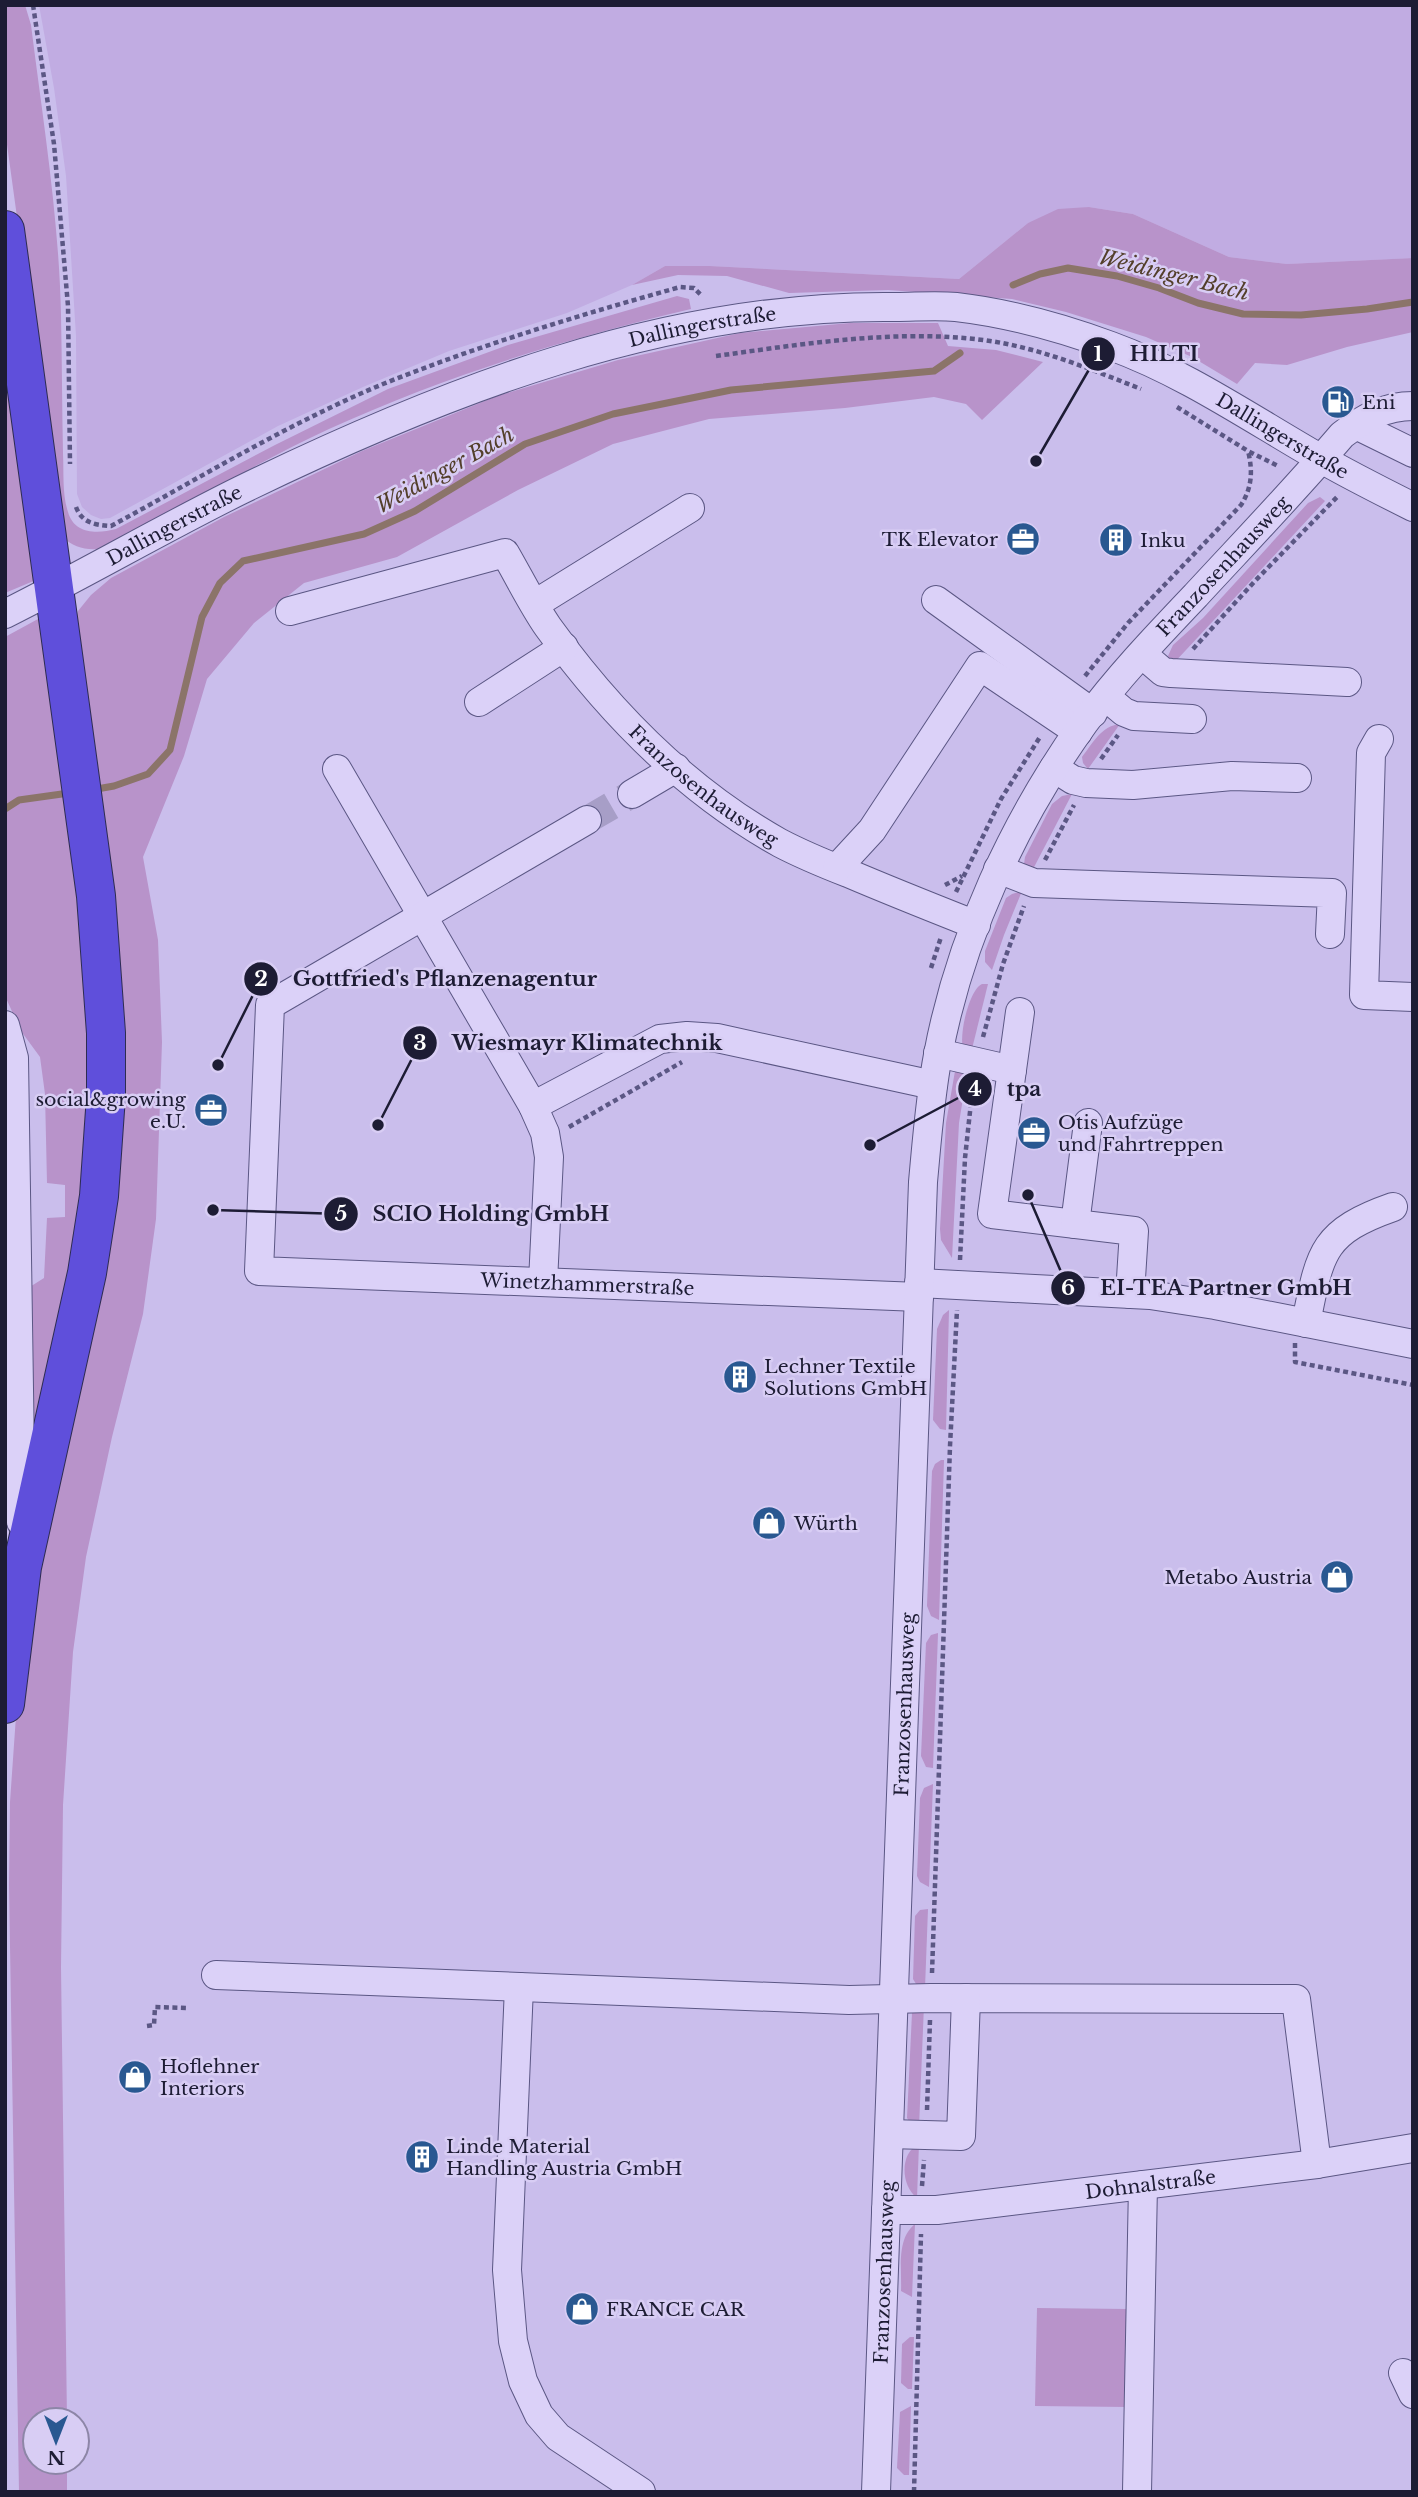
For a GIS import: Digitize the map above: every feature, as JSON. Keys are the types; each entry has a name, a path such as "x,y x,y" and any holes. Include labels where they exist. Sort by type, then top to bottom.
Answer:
{"highway":[{"path":"5,230 96,896 106,1033 106,1096 99,1196 84,1286 22,1567 5,1704"}],"street":[{"name":"Dallingerstraße","path":"5,614 240,491 437,402 526,370 617,344 763,314 843,306 955,307 1025,320 1110,345 1163,367 1321,459 1413,507"},
{"name":"Franzosenhausweg","path":"876,2492 923,1182 933,1085 951,1001 976,925 1020,825 1054,768 1092,714 1142,654 1342,435 1363,419 1395,406 1413,406"},
{"path":"1356,425 1413,453"},
{"path":"534,604 690,508"},
{"name":"Franzosenhausweg","path":"290,611 505,553 534,604 564,647 607,700 676,768 737,817 782,844 836,869 976,925"},
{"path":"936,600 1092,714"},
{"path":"479,702 564,647"},
{"path":"1142,654 1163,672 1346,682"},
{"path":"836,869 872,830 980,666 1092,714 1124,712 1134,716 1192,719"},
{"path":"1379,739 1371,753 1364,995 1413,997"},
{"path":"632,794 676,768"},
{"path":"1054,768 1086,783 1133,785 1232,776 1297,778"},
{"path":"337,769 533,1106 546,1139 549,1157 544,1282"},
{"path":"423,917 587,820"},
{"path":"999,869 1034,883 1332,893 1331,934"},
{"name":"Winetzhammerstraße","path":"423,917 270,1005 259,1271 544,1282 919,1290 959,1284 1130,1294 1215,1305 1413,1344"},
{"path":"1020,1013 992,1214 1134,1231 1130,1294"},
{"path":"5,1025 13,1058 22,1567"},
{"path":"533,1106 660,1039 691,1037 717,1038 933,1085"},
{"path":"938,1054 1012,1070"},
{"path":"1075,1224 1088,1123"},
{"path":"1301,1322 1318,1265 1330,1241 1359,1219 1393,1206"},
{"path":"216,1975 849,2000 931,1997 1296,2000 1317,2164"},
{"path":"519,1987 507,2270 513,2341 523,2381 535,2410 558,2437 642,2492"},
{"path":"889,2134 961,2136 966,1998"},
{"name":"Dohnalstraße","path":"886,2210 922,2210 1143,2185 1317,2164 1413,2148"},
{"path":"1137,2492 1143,2185"}],"path":[{"path":"33,5 54,144 68,306 70,468"},
{"path":"72,498 79,516 92,525 111,526 284,432 381,385 472,350 618,304 680,287 694,288 701,295"},
{"path":"716,356 868,339 935,337 983,340 1065,360 1146,391"},
{"path":"1168,402 1248,450"},
{"path":"1171,673 1338,496"},
{"path":"914,2492 950,1446 967,1128 977,1062 1003,964 1034,883 1086,783 1111,744 1134,716"},
{"path":"934,887 945,885 962,876"},
{"path":"546,1139 682,1064 691,1037"},
{"path":"1301,1322 1295,1362 1413,1385"},
{"path":"147,2026 154,2025 155,2007 188,2008"}],"shaded area":[{"path":"5,5 25,5 31,25 50,170 60,279 64,490 71,519 75,525 87,531 116,529 388,389 508,345 677,296 689,299 691,309 553,346 417,392 300,443 99,549 75,545 61,536 5,130"},
{"path":"39,5 1413,5 1413,258 1287,264 1229,257 1133,214 1089,207 1028,223 959,279 665,266 632,285 567,313 449,351 363,387 278,426 110,518 101,519 82,507 77,494 76,336 66,176"},
{"path":"1089,207 1133,214 1229,257 1287,264 1413,258 1413,332 1347,347 1287,365 1255,363 1237,384 1192,357 1146,337 1066,312 1012,299 888,290 789,293 727,276 678,275 632,285 665,266 959,279 1028,223 1058,209"},
{"path":"5,315 36,580 5,593"},
{"path":"850,323 938,323 948,346 996,350 1043,362 982,420 966,404 934,397 845,408 709,419 613,444 518,490 397,557 304,583 254,623 207,679 184,756 143,857 158,940 162,1042 156,1219 143,1314 86,1557 73,1652 63,1805 61,1967 67,2406 21,2406 21,2476 67,2476 67,2492 19,2492 9,1885 10,1802 16,1716 30,1609 110,1222 74,629 78,611 91,595 111,578 224,517 362,451 497,396 618,360 740,333"},
{"path":"1320,497 1325,501 1172,665 1168,656 1173,645 1203,618 1308,503"},
{"path":"46,618 92,934 87,1212 26,1494 25,1290 44,1278 47,1218 65,1217 65,1185 47,1183 45,1094 40,1057 21,1031 5,996 5,637 38,619"},
{"path":"1120,724 1088,769 1082,757 1103,732"},
{"path":"1072,794 1031,873 1024,864 1025,857 1052,804 1062,796"},
{"path":"1022,891 992,970 985,962 985,951 1006,898"},
{"path":"982,984 988,984 971,1053 963,1048 964,1023 969,1003"},
{"path":"968,1067 959,1123 952,1258 941,1240 940,1229 946,1123 955,1071"},
{"path":"949,1310 946,1430 940,1429 933,1420 937,1329 943,1315"},
{"path":"944,1460 939,1620 931,1616 927,1606 932,1471 935,1464"},
{"path":"938,1633 933,1768 926,1767 921,1756 926,1643 931,1635"},
{"path":"933,1784 929,1887 920,1882 917,1876 920,1798 924,1788"},
{"path":"928,1909 925,1988 918,1987 913,1979 915,1916 920,1910"},
{"path":"924,2005 919,2127 907,2118 912,2013"},
{"path":"919,2144 917,2198 908,2186 904,2170 908,2155"},
{"path":"915,2224 912,2297 901,2291 901,2264 902,2246 909,2230"},
{"path":"1037,2308 1128,2309 1127,2407 1035,2406"},
{"path":"914,2337 912,2389 908,2389 901,2383 902,2344"},
{"path":"911,2406 909,2475 904,2475 897,2468 900,2412"}],"waterway":[{"name":"Weidinger Bach","path":"1013,285 1040,274 1068,268 1117,276 1198,303 1243,314 1301,315 1413,302"},
{"name":"Weidinger Bach","path":"91,790 114,786 148,774 170,750 202,617 220,583 243,561 364,534 415,511 525,444 613,414 731,390 934,371 960,353"},
{"name":"Weidinger Bach","path":"5,809 19,800 69,793"}],"tunnel":[{"path":"587,820 632,794"}],"place":[{"name":"Eni","path":"1338,402"},
{"name":"HILTI","path":"1036,461"},
{"name":"TK Elevator","path":"1023,539"},
{"name":"Inku","path":"1116,540"},
{"name":"Gottfried's Pflanzenagentur","path":"218,1065"},
{"name":"social&growing e.U.","path":"211,1110"},
{"name":"Wiesmayr Klimatechnik","path":"378,1125"},
{"name":"Otis Aufzüge und Fahrtreppen","path":"1034,1133"},
{"name":"tpa","path":"870,1145"},
{"name":"EI-TEA Partner GmbH","path":"1028,1195"},
{"name":"SCIO Holding GmbH","path":"213,1210"},
{"name":"Lechner Textile Solutions GmbH","path":"740,1377"},
{"name":"Würth","path":"769,1523"},
{"name":"Metabo Austria","path":"1337,1577"},
{"name":"Hoflehner Interiors","path":"135,2077"},
{"name":"Linde Material Handling Austria GmbH","path":"422,2157"},
{"name":"FRANCE CAR","path":"582,2309"}]}
